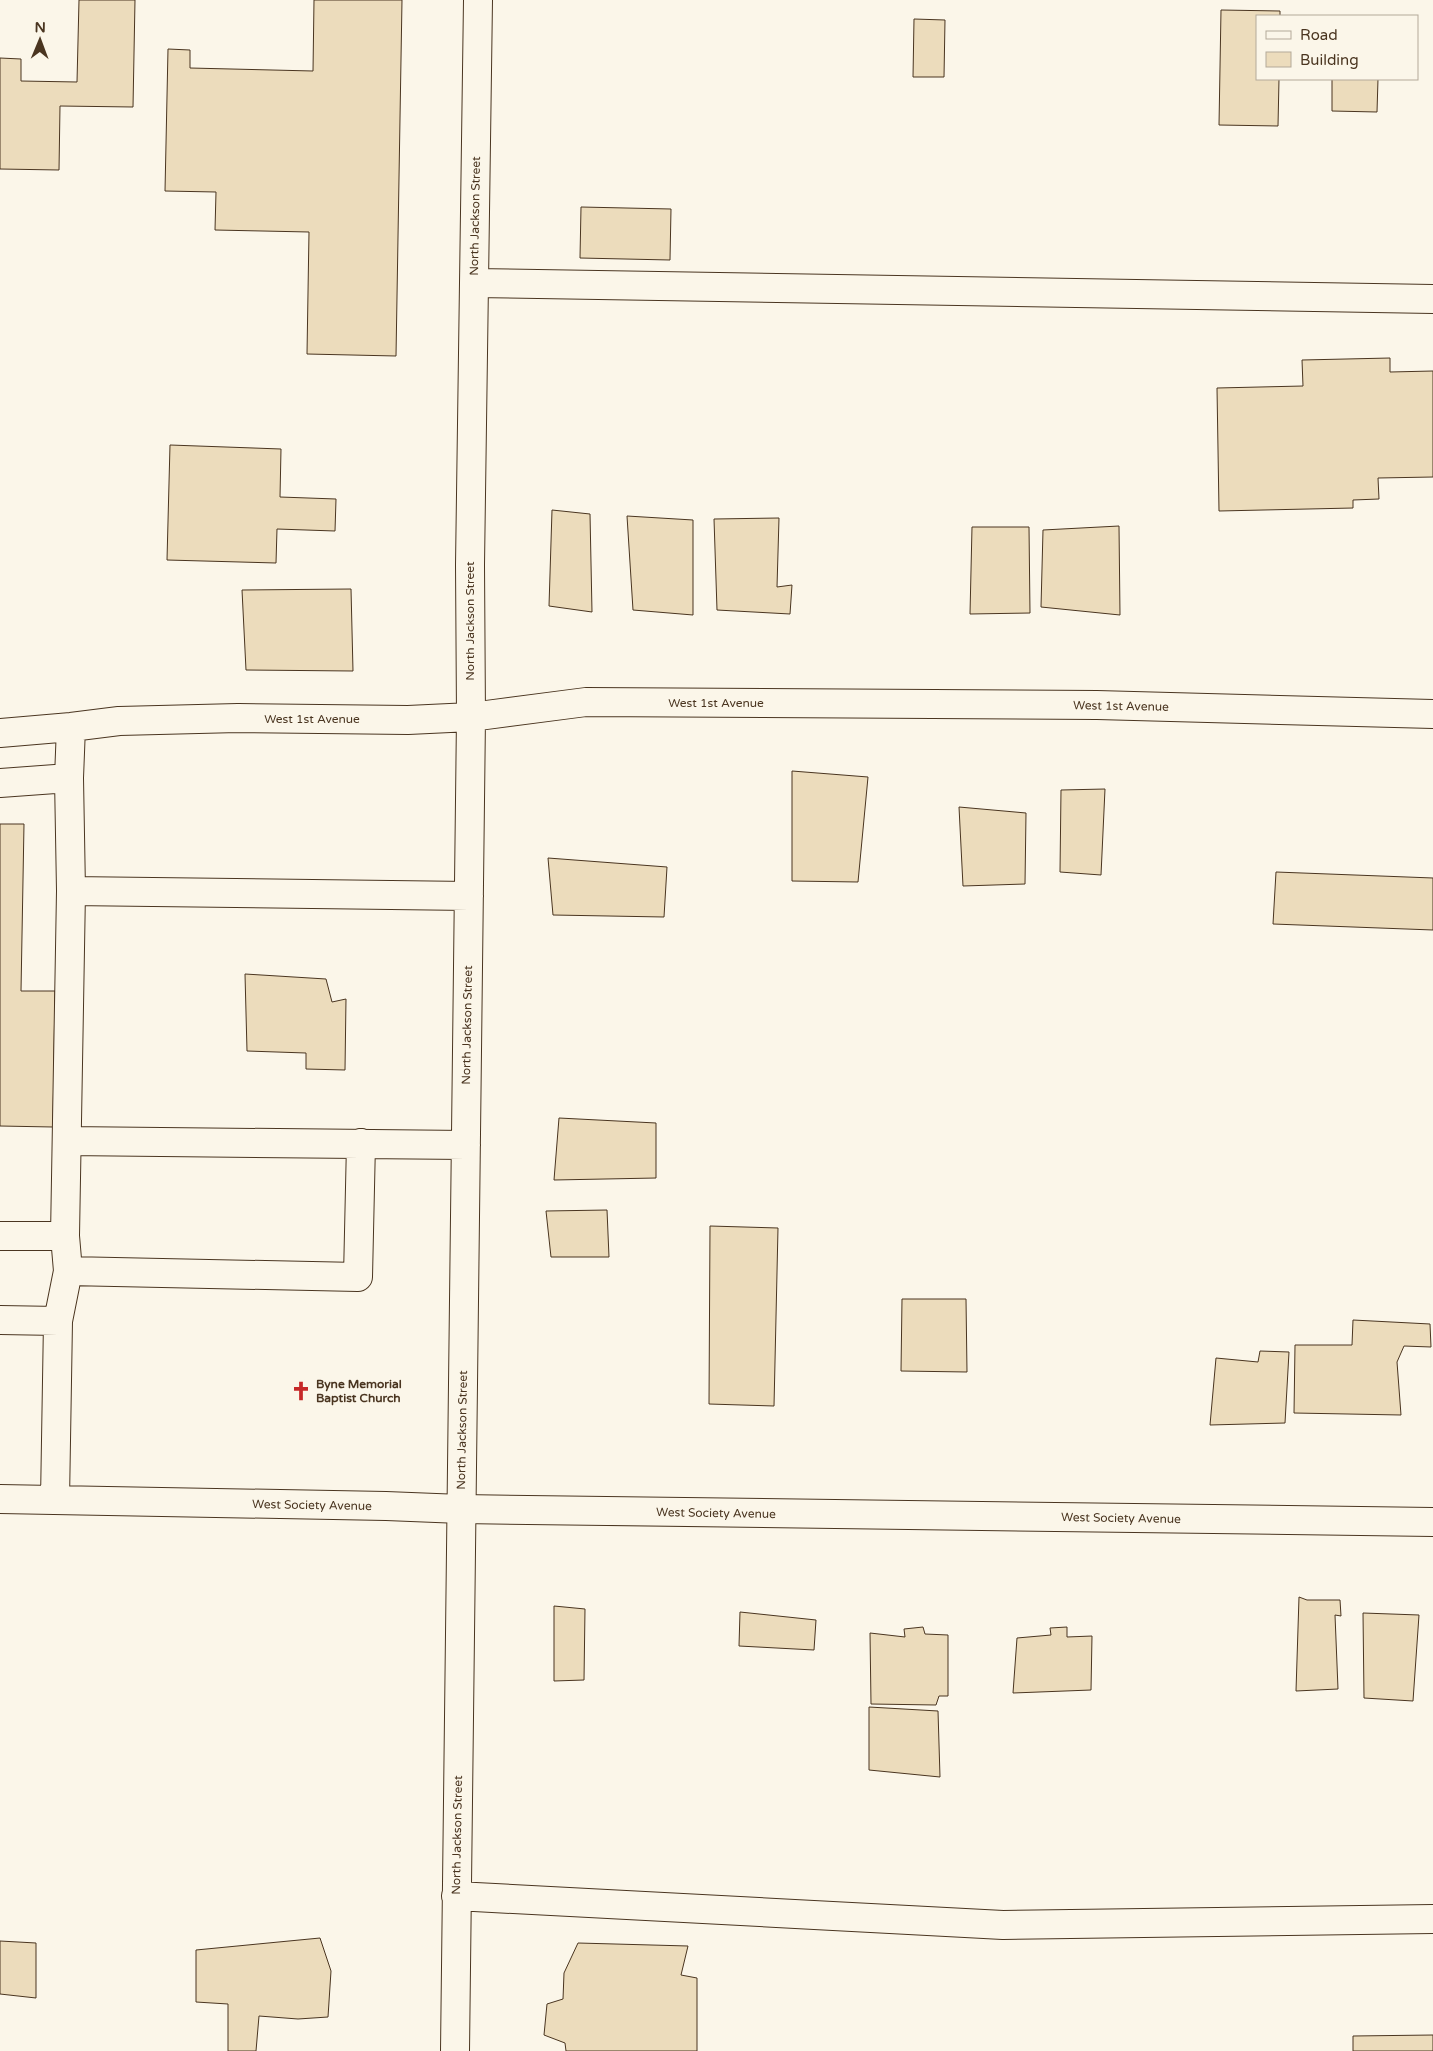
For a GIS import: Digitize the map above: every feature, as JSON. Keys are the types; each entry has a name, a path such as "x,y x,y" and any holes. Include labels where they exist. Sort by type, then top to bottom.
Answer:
{"street":[{"name":"North Jackson Street","path":"455,2051 471,717 470,565 478,0"},
{"path":"474,283 1433,298"},
{"name":"West 1st Avenue","path":"0,733 119,721 238,718 408,720 471,717 586,702 1097,705 1433,714"},
{"path":"56,1500 58,1321 68,1271 65,1236 71,891 69,778 71,727"},
{"path":"0,783 69,778"},
{"path":"71,891 469,896"},
{"path":"67,1141 466,1145"},
{"path":"68,1271 358,1277 362,1144"},
{"path":"0,1236 65,1236"},
{"path":"0,1320 58,1321"},
{"name":"West Society Avenue","path":"0,1499 461,1509 1433,1522"},
{"path":"456,1896 1003,1925 1433,1919"}],"building":[{"path":"79,0 135,0 133,107 60,106 59,170 0,169 0,58 21,59 21,81 77,82"},
{"path":"314,0 402,0 396,356 307,354 309,232 215,230 216,192 165,191 168,49 190,50 190,68 313,71"},
{"path":"1221,10 1280,11 1280,15 1256,15 1256,80 1279,80 1278,126 1219,125"},
{"path":"914,19 945,20 944,77 913,77"},
{"path":"1332,80 1378,80 1377,112 1332,111"},
{"path":"581,207 671,209 670,260 580,258"},
{"path":"1390,358 1390,372 1433,371 1433,477 1378,478 1379,499 1353,500 1353,508 1219,511 1217,388 1303,386 1302,360"},
{"path":"170,445 281,449 280,497 336,499 335,531 277,529 276,563 167,560"},
{"path":"552,510 590,514 592,612 549,606"},
{"path":"627,516 693,520 693,615 633,610"},
{"path":"779,518 777,587 792,585 790,614 717,610 714,519"},
{"path":"1119,526 1120,615 1041,607 1043,530"},
{"path":"972,527 1029,527 1030,613 970,614"},
{"path":"351,589 353,671 246,670 242,590"},
{"path":"792,771 868,777 858,882 792,881"},
{"path":"1105,789 1101,875 1060,872 1061,790"},
{"path":"959,807 1026,813 1025,884 963,886"},
{"path":"0,824 24,824 21,991 55,991 53,1127 0,1126"},
{"path":"548,858 667,867 664,917 553,915"},
{"path":"1276,872 1433,878 1433,930 1273,924"},
{"path":"245,974 326,979 332,1002 346,999 345,1070 306,1069 306,1053 247,1051"},
{"path":"559,1118 656,1123 656,1178 554,1180"},
{"path":"607,1210 609,1257 551,1257 546,1211"},
{"path":"710,1226 778,1228 774,1406 709,1404"},
{"path":"902,1299 966,1299 967,1372 901,1371"},
{"path":"1353,1320 1430,1324 1431,1347 1404,1346 1397,1362 1401,1415 1294,1413 1295,1345 1352,1345"},
{"path":"1260,1351 1289,1352 1285,1423 1210,1425 1216,1358 1258,1362"},
{"path":"1299,1597 1307,1600 1340,1600 1341,1616 1335,1615 1338,1689 1296,1691"},
{"path":"554,1606 585,1609 584,1680 554,1681"},
{"path":"740,1612 816,1620 814,1650 739,1646"},
{"path":"1363,1613 1419,1615 1413,1701 1364,1698"},
{"path":"923,1627 925,1634 948,1635 948,1696 939,1696 936,1705 871,1704 870,1633 905,1637 904,1629"},
{"path":"1067,1627 1067,1637 1092,1636 1091,1690 1013,1693 1017,1638 1051,1635 1050,1628"},
{"path":"869,1707 938,1711 940,1777 869,1770"},
{"path":"320,1938 331,1971 328,2017 298,2019 259,2016 256,2051 228,2051 228,2004 196,2002 196,1950"},
{"path":"0,1941 36,1943 36,1998 0,1994"},
{"path":"578,1943 688,1946 681,1975 697,1978 697,2051 566,2051 565,2043 544,2035 547,2004 563,1999 564,1973"},
{"path":"1433,2035 1433,2051 1353,2051 1353,2036"}],"place":[{"name":"Byne Memorial Baptist Church","path":"301,1391"}]}
